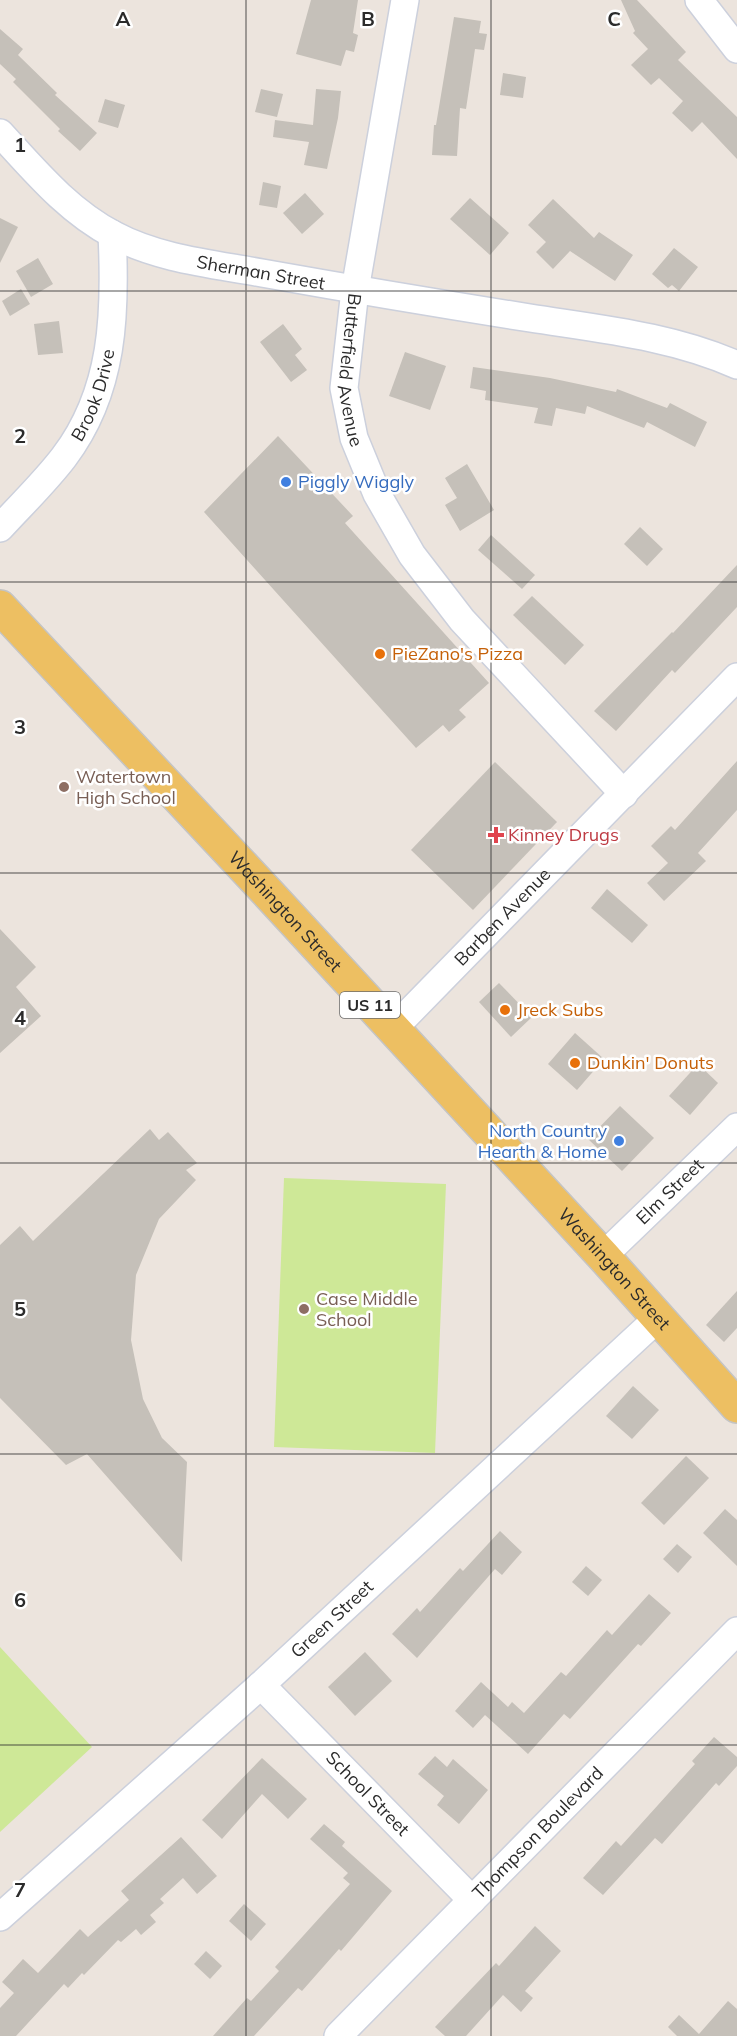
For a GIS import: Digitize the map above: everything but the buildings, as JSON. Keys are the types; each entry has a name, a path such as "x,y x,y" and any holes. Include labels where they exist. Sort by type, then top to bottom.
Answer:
{"main road":[{"name":"Washington Street","path":"0,607 603,1256 737,1406"}],"street":[{"name":"Butterfield Avenue","path":"405,0 355,290 344,388 354,438 377,494 412,555 462,620 624,794"},
{"path":"699,0 737,49"},
{"name":"Sherman Street","path":"0,133 58,195 89,220 112,234 165,255 355,290 651,338 716,356 737,365"},
{"name":"Brook Drive","path":"0,528 63,458 90,414 101,388 112,326 112,234"},
{"name":"Barben Avenue","path":"392,1030 737,677"},
{"name":"Elm Street","path":"603,1256 737,1127"},
{"name":"Green Street","path":"0,1917 261,1685 658,1318"},
{"name":"Thompson Boulevard","path":"338,2036 737,1630"},
{"name":"School Street","path":"261,1685 472,1900"}],"green space":[{"path":"284,1178 446,1184 435,1453 274,1447"},
{"path":"0,1647 92,1747 0,1832"}],"place":[{"name":"Piggly Wiggly","path":"286,482"},
{"name":"PieZano's Pizza","path":"380,654"},
{"name":"Watertown High School","path":"64,787"},
{"name":"Kinney Drugs","path":"496,835"},
{"name":"Jreck Subs","path":"505,1010"},
{"name":"Dunkin' Donuts","path":"575,1063"},
{"name":"North Country Hearth & Home","path":"619,1141"},
{"name":"Case Middle School","path":"304,1309"}]}
